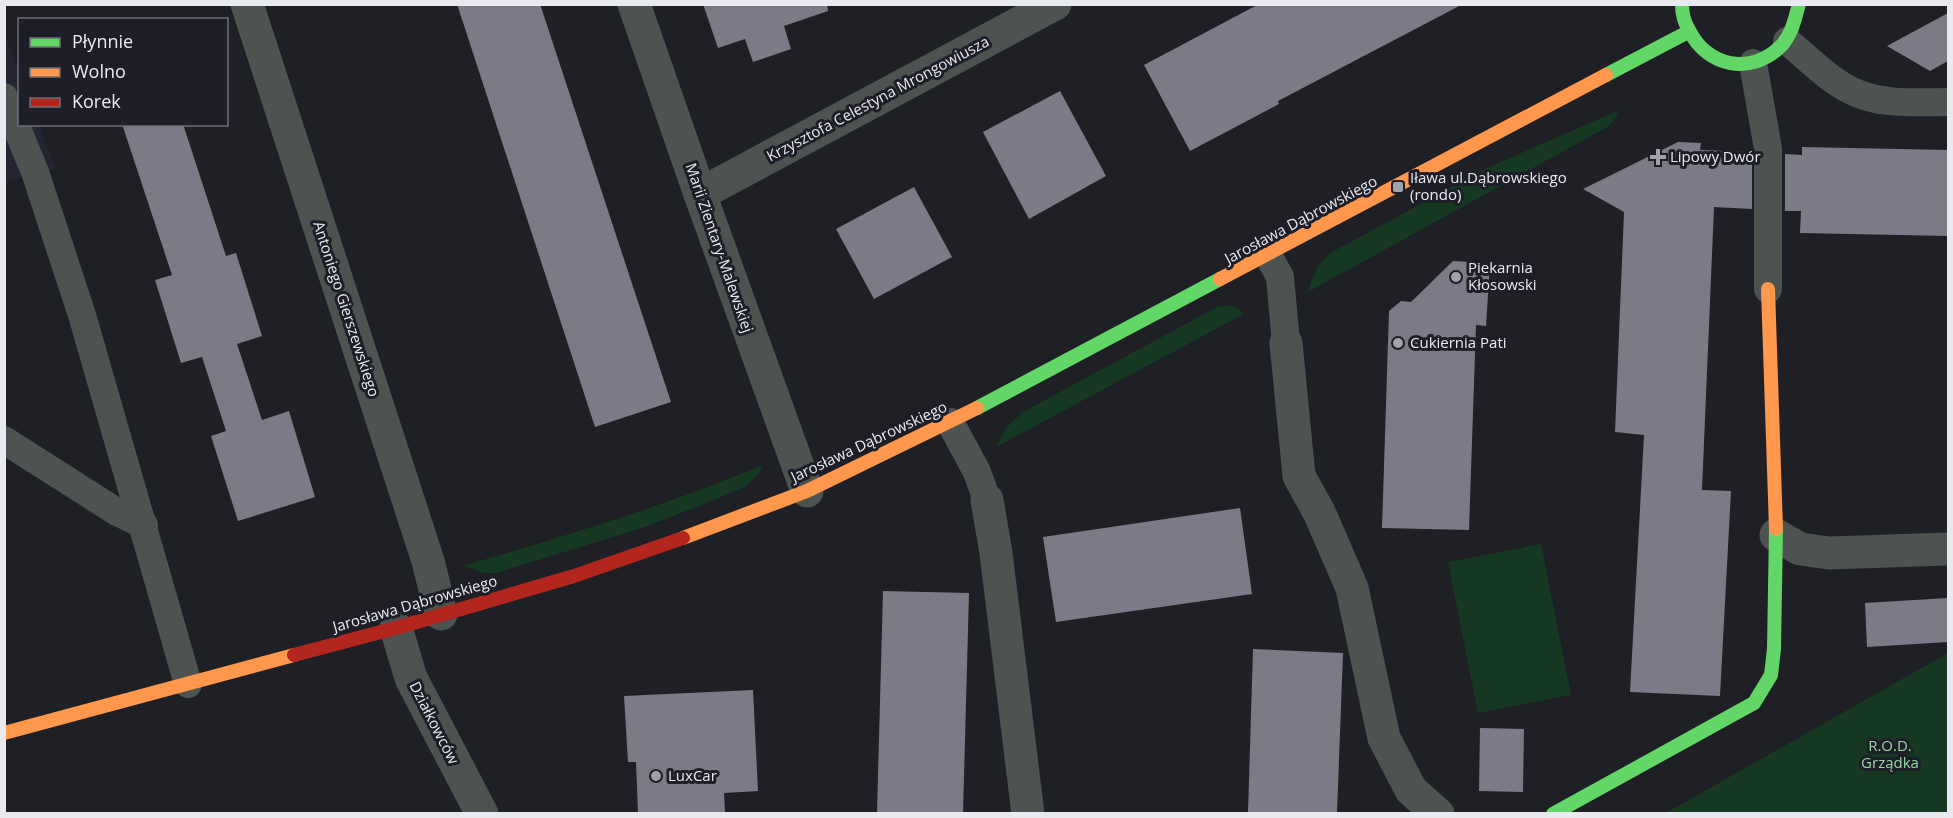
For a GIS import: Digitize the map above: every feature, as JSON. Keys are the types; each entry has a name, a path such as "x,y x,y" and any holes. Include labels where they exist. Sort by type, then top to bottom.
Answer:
{"street":[{"name":"Antoniego Gierszewskiego","path":"247,4 428,561 441,614"},
{"name":"Marii Zientary-Malewskiej","path":"634,4 807,491"},
{"name":"Krzysztofa Celestyna Mrongowiusza","path":"700,194 1056,4"},
{"path":"1682,4 1681,10 1688,32 1699,47 1715,59 1734,64 1753,63 1773,55 1787,41 1798,21 1799,4"},
{"name":"Jarosława Dąbrowskiego","path":"4,733 396,628 574,576 635,556 807,491 950,422 1688,32"},
{"path":"1553,813 1755,703 1771,675 1774,649 1776,535 1768,289"},
{"path":"1286,343 1299,476 1319,512 1352,588 1384,738 1411,790 1438,813"},
{"path":"987,500 996,554 1028,813"},
{"path":"1776,535 1800,549 1829,554 1948,549"},
{"name":"Działkowców","path":"396,628 411,678 482,813"}],"lane":[{"path":"1787,41 1836,82 1859,94 1885,100 1948,102"},
{"path":"1753,63 1768,149 1768,289"},
{"path":"4,97 35,172 82,315 188,684"},
{"path":"1268,255 1280,277 1286,343"},
{"path":"950,422 977,472 987,500"},
{"path":"4,440 117,512 144,525"}],"shaded area":[{"path":"4,31 18,69 18,126 39,126 56,169 5,182"}],"green space":[{"path":"1617,111 1617,116 1609,126 1308,292 1317,269 1334,251 1487,168"},
{"path":"1219,306 1233,306 1244,314 996,447 1006,428 1023,412"},
{"path":"763,465 759,474 745,487 639,529 496,573 484,573 463,566 652,507"},
{"path":"1541,544 1571,695 1478,713 1448,562"},
{"name":"R.O.D. Grządka","path":"1948,653 1948,813 1666,813"}],"building":[{"path":"457,4 540,4 671,402 595,427"},
{"path":"703,4 827,4 828,11 784,26 791,49 753,62 745,39 718,48"},
{"path":"1259,4 1463,4 1278,101 1279,104 1190,151 1144,65"},
{"path":"1948,13 1948,61 1930,71 1887,46"},
{"path":"1060,91 1106,176 1029,219 983,132"},
{"path":"123,126 184,126 226,256 236,253 262,336 237,344 262,420 289,411 315,497 238,521 211,436 226,431 202,357 181,363 155,280 172,275"},
{"path":"1678,142 1701,143 1700,150 1752,152 1752,209 1714,207 1702,490 1731,491 1720,696 1630,692 1644,435 1615,432 1624,212 1583,189"},
{"path":"1802,147 1948,150 1948,236 1800,233 1801,211 1785,211 1785,154 1802,155"},
{"path":"914,187 952,257 874,299 836,229"},
{"path":"1453,261 1490,263 1486,326 1476,325 1469,530 1382,528 1389,311 1401,301 1411,302"},
{"path":"1240,508 1252,594 1056,622 1043,537"},
{"path":"883,591 969,593 963,813 877,813"},
{"path":"1948,598 1948,642 1867,647 1865,603"},
{"path":"1253,649 1343,653 1337,813 1248,813"},
{"path":"753,690 758,791 724,793 725,813 638,813 636,762 628,762 624,696"},
{"path":"1480,728 1524,729 1523,792 1479,791"}],"traffic: fast":[{"path":"1682,4 1687,27 1697,43 1718,59 1743,64 1769,55 1781,46 1790,31 1799,4"},
{"path":"1606,75 1688,32"},
{"path":"977,408 1220,279"},
{"path":"1553,814 1754,703 1771,675 1774,649 1776,529"}],"traffic: slow":[{"path":"1220,279 1606,75"},
{"path":"1768,289 1776,529"},
{"path":"683,538 807,491 977,408"},
{"path":"4,733 294,655"}],"traffic: jam":[{"path":"294,655 574,576 683,538"}],"place":[{"name":"Lipowy Dwór","path":"1658,157"},
{"name":"Iława ul.Dąbrowskiego (rondo)","path":"1398,187"},
{"name":"Piekarnia Kłosowski","path":"1456,277"},
{"name":"Cukiernia Pati","path":"1398,343"},
{"name":"LuxCar","path":"656,776"}]}
